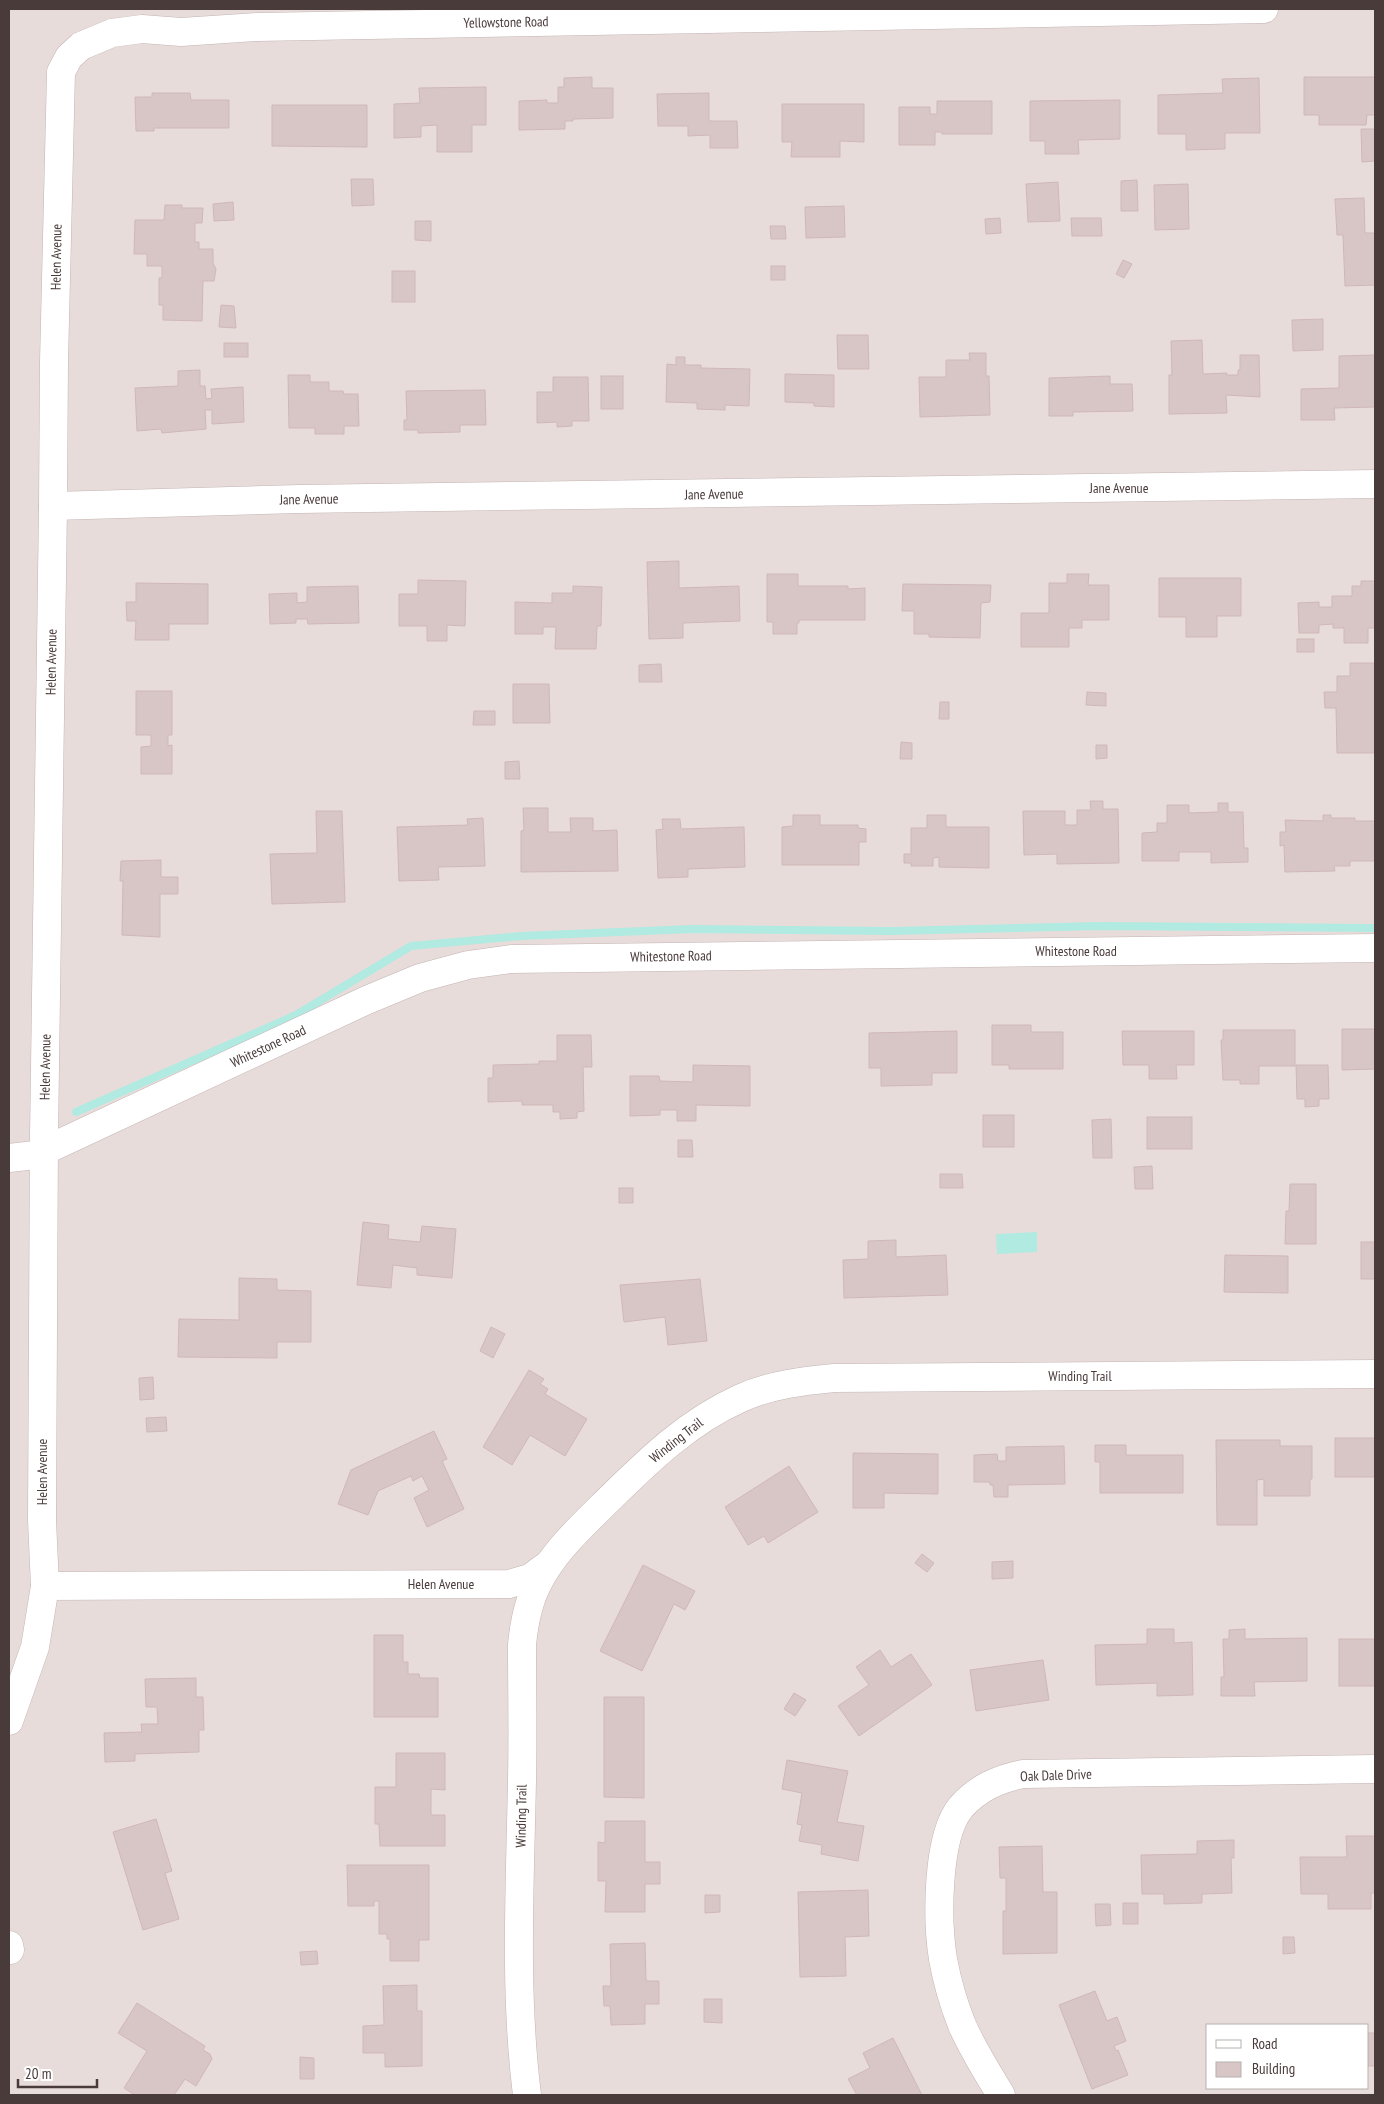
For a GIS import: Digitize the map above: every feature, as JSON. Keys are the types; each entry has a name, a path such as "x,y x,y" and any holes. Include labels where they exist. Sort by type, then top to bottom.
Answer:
{"street":[{"name":"Yellowstone Road","path":"81,46 144,19 182,32 267,27 1264,9"},
{"name":"Helen Avenue","path":"81,46 69,57 61,72 60,80 54,353 44,1154 42,1520 44,1586 509,1584 530,1578 548,1564"},
{"name":"Jane Avenue","path":"53,506 299,499 1375,484"},
{"name":"Whitestone Road","path":"9,1158 44,1154 50,1148 367,1000 420,978 511,958 1375,948"},
{"name":"Winding Trail","path":"527,2095 522,2056 519,1901 522,1778 522,1645 524,1623 537,1584 548,1564 565,1543 632,1476 674,1438 714,1411 743,1397 801,1381 834,1378 1375,1374"},
{"path":"9,1721 35,1647 44,1586"},
{"name":"Oak Dale Drive","path":"1001,2095 975,2051 962,2025 952,1997 943,1959 940,1920 944,1843 960,1808 978,1791 999,1779 1023,1774 1375,1769"}],"shaded area":[{"path":"9,9 1375,9 1375,2095 9,2095"}],"water":[{"path":"1037,1232 1037,1252 997,1254 996,1234"}],"building":[{"path":"592,77 592,88 613,88 613,118 573,119 573,121 565,121 565,129 519,130 519,101 547,100 547,103 558,103 558,87 564,87 564,78"},
{"path":"1304,77 1375,77 1375,115 1367,115 1366,125 1319,125 1319,115 1304,115"},
{"path":"1259,78 1260,133 1225,133 1225,149 1186,150 1186,134 1158,134 1158,95 1223,93 1222,79"},
{"path":"486,87 486,125 472,125 472,152 437,152 437,125 421,126 421,137 394,138 394,104 420,103 419,88"},
{"path":"152,93 190,93 191,100 229,100 229,128 154,128 154,131 136,131 135,97 152,97"},
{"path":"709,93 709,121 737,121 738,148 710,148 710,135 688,136 688,126 658,126 657,94"},
{"path":"1120,100 1120,139 1078,140 1079,154 1045,154 1045,141 1030,141 1030,101"},
{"path":"937,101 992,101 992,134 942,134 942,132 935,132 935,145 899,145 899,107 930,107 930,114 937,114"},
{"path":"782,104 864,104 864,142 840,141 840,157 791,157 792,142 782,142"},
{"path":"272,105 367,105 367,147 272,146"},
{"path":"1361,129 1375,129 1375,161 1362,162"},
{"path":"351,179 373,179 374,205 352,206"},
{"path":"1137,180 1138,211 1121,211 1121,181"},
{"path":"1058,182 1060,221 1028,222 1026,184"},
{"path":"1188,184 1189,229 1155,230 1154,185"},
{"path":"1364,198 1365,233 1375,233 1375,285 1345,286 1343,235 1337,235 1335,199"},
{"path":"233,202 234,220 214,221 213,204"},
{"path":"165,205 182,205 182,208 203,208 202,223 195,223 195,242 199,242 199,249 213,249 213,263 216,269 214,281 203,281 202,321 163,320 163,305 159,305 159,278 162,278 162,266 147,266 147,254 134,254 135,220 164,220"},
{"path":"844,206 845,237 806,238 805,207"},
{"path":"1000,218 1001,233 986,234 985,219"},
{"path":"1071,218 1101,218 1102,236 1072,236"},
{"path":"415,221 431,221 431,241 415,240"},
{"path":"770,226 785,226 786,239 771,239"},
{"path":"1123,260 1132,264 1124,278 1116,274"},
{"path":"771,266 785,266 785,280 771,280"},
{"path":"392,271 415,271 415,302 392,302"},
{"path":"221,305 234,306 236,328 219,327"},
{"path":"1323,319 1323,350 1293,351 1292,320"},
{"path":"837,335 868,335 869,369 838,369"},
{"path":"1202,340 1203,374 1227,373 1226,375 1238,375 1240,355 1259,355 1260,397 1226,395 1227,413 1169,414 1169,375 1172,375 1171,341"},
{"path":"224,343 248,343 248,357 224,357"},
{"path":"969,353 986,353 986,376 989,376 990,415 920,417 919,377 946,377 946,360 970,360"},
{"path":"1375,355 1375,407 1334,408 1335,420 1301,420 1301,389 1339,388 1339,356"},
{"path":"676,357 685,357 685,365 701,365 701,368 750,369 749,406 725,405 725,410 697,409 697,403 666,402 667,364 676,365"},
{"path":"200,370 200,386 205,386 206,399 212,398 211,389 243,387 244,422 212,424 212,410 205,410 206,429 162,433 161,429 137,431 135,388 178,386 178,371"},
{"path":"785,374 834,375 834,407 814,406 814,403 785,402"},
{"path":"288,375 310,375 310,382 329,382 329,391 358,394 359,426 344,426 344,434 315,434 315,428 289,428"},
{"path":"601,376 623,376 623,409 601,409"},
{"path":"1110,376 1110,384 1132,384 1133,411 1073,412 1073,416 1049,416 1049,378"},
{"path":"553,377 588,377 589,421 572,421 572,426 557,427 557,422 537,423 537,392 553,392"},
{"path":"485,390 486,425 460,425 460,432 418,433 418,430 404,430 404,420 407,420 406,391"},
{"path":"679,561 679,588 739,586 740,621 683,623 683,638 649,639 647,562"},
{"path":"767,574 798,574 798,586 848,586 848,589 865,588 865,620 799,620 799,623 797,623 797,634 773,634 773,622 767,622"},
{"path":"1067,574 1089,574 1088,585 1109,585 1109,620 1082,620 1082,628 1069,628 1069,647 1021,647 1021,613 1049,613 1049,583 1067,583"},
{"path":"1159,578 1241,578 1241,616 1217,616 1217,637 1186,637 1186,617 1159,617"},
{"path":"418,580 466,581 465,626 447,625 447,641 427,641 427,626 399,626 399,594 418,594"},
{"path":"1361,581 1375,581 1375,628 1368,628 1368,643 1344,643 1344,628 1333,628 1333,624 1319,625 1319,633 1299,633 1298,603 1319,602 1319,607 1332,607 1332,596 1352,596 1352,586 1361,586"},
{"path":"136,583 208,584 208,624 169,624 169,640 135,640 136,621 127,621 126,602 136,602"},
{"path":"903,584 991,585 990,602 981,603 980,638 929,637 929,634 914,634 914,611 902,611"},
{"path":"358,586 359,623 308,624 307,619 296,619 296,623 270,624 269,594 297,593 297,603 307,602 307,587"},
{"path":"573,586 602,587 601,626 597,626 596,649 555,649 556,627 543,627 543,634 515,634 515,602 552,603 552,593 573,593"},
{"path":"1297,639 1314,639 1314,652 1297,652"},
{"path":"1350,663 1375,663 1375,753 1337,753 1336,708 1325,708 1324,692 1337,692 1337,676 1350,676"},
{"path":"661,664 662,682 639,682 639,665"},
{"path":"513,684 549,684 550,723 513,723"},
{"path":"136,691 172,691 172,735 168,735 168,746 172,745 172,774 141,774 141,747 151,746 151,735 136,735"},
{"path":"1087,692 1106,693 1106,706 1086,705"},
{"path":"940,702 949,702 949,719 939,719"},
{"path":"474,711 495,711 495,725 473,725"},
{"path":"901,742 912,743 912,759 900,759"},
{"path":"1096,745 1107,745 1107,758 1096,759"},
{"path":"519,761 520,779 505,779 505,762"},
{"path":"1090,801 1103,801 1103,809 1118,809 1119,863 1057,864 1057,854 1024,855 1023,811 1065,811 1065,825 1077,825 1077,810 1091,810"},
{"path":"1218,803 1228,803 1228,812 1243,812 1244,848 1248,848 1248,862 1211,863 1211,852 1179,852 1179,861 1142,861 1142,833 1157,832 1157,823 1167,823 1167,805 1189,805 1189,813 1218,812"},
{"path":"523,808 548,808 548,832 571,832 570,818 593,818 593,831 617,830 618,871 521,872 521,831 524,830"},
{"path":"316,811 342,811 345,902 272,904 270,854 317,853"},
{"path":"793,815 820,815 820,825 858,825 858,828 866,829 866,842 859,842 859,865 782,865 782,827 793,826"},
{"path":"927,815 946,815 946,827 989,827 989,868 939,867 939,857 933,858 933,866 911,866 911,863 904,863 904,854 911,854 911,828 927,828"},
{"path":"1323,815 1331,815 1331,818 1355,818 1355,821 1375,821 1375,861 1350,861 1350,866 1334,866 1335,871 1285,872 1284,845 1280,846 1280,832 1286,832 1285,820 1323,821"},
{"path":"483,818 485,866 438,867 439,880 399,881 397,827 468,825 467,819"},
{"path":"662,819 680,819 681,829 744,827 745,867 688,869 688,877 658,878 656,830 663,829"},
{"path":"161,860 161,877 178,877 178,894 160,894 160,937 122,935 123,881 120,881 121,861"},
{"path":"992,1025 1031,1025 1031,1032 1063,1032 1063,1069 1009,1069 1009,1065 992,1065"},
{"path":"1342,1029 1375,1029 1375,1069 1342,1070"},
{"path":"1223,1030 1295,1030 1295,1066 1259,1066 1259,1084 1240,1084 1240,1080 1223,1080 1221,1040 1223,1040"},
{"path":"957,1031 957,1073 932,1073 932,1085 881,1086 881,1068 869,1068 869,1033"},
{"path":"1122,1031 1194,1031 1194,1065 1176,1065 1177,1079 1149,1079 1149,1065 1123,1065"},
{"path":"557,1035 591,1035 592,1067 583,1067 584,1111 577,1112 577,1118 560,1119 560,1112 553,1112 553,1105 522,1105 522,1101 488,1102 488,1078 493,1078 493,1065 539,1064 539,1061 557,1061"},
{"path":"693,1065 750,1066 750,1106 696,1105 696,1121 677,1121 677,1110 660,1110 660,1115 630,1116 630,1076 659,1076 660,1081 693,1082"},
{"path":"1296,1065 1328,1065 1329,1099 1319,1099 1319,1106 1305,1107 1305,1099 1297,1099"},
{"path":"983,1115 1014,1115 1014,1147 983,1147"},
{"path":"1147,1117 1192,1117 1192,1149 1147,1149"},
{"path":"1111,1119 1112,1158 1093,1158 1092,1120"},
{"path":"678,1140 692,1140 693,1157 678,1157"},
{"path":"1152,1166 1153,1189 1135,1189 1134,1167"},
{"path":"940,1174 962,1174 963,1188 940,1188"},
{"path":"1290,1184 1316,1184 1316,1244 1285,1244 1286,1211 1289,1211"},
{"path":"619,1188 633,1188 633,1203 619,1203"},
{"path":"363,1222 389,1225 388,1239 420,1242 422,1226 456,1229 452,1278 417,1275 417,1268 393,1265 391,1288 357,1285"},
{"path":"896,1240 896,1257 946,1255 948,1295 844,1298 843,1260 868,1259 868,1241"},
{"path":"1361,1242 1375,1242 1375,1279 1361,1279"},
{"path":"1225,1255 1288,1256 1288,1293 1224,1292"},
{"path":"239,1278 277,1279 277,1290 311,1291 311,1342 277,1342 277,1358 178,1357 179,1319 239,1320"},
{"path":"700,1279 707,1341 668,1345 665,1317 624,1322 620,1285"},
{"path":"491,1327 505,1334 493,1358 480,1351"},
{"path":"529,1370 544,1379 540,1384 548,1389 545,1394 587,1419 565,1456 530,1435 512,1465 483,1447"},
{"path":"153,1377 154,1399 140,1400 139,1378"},
{"path":"166,1417 167,1431 147,1432 146,1418"},
{"path":"434,1431 447,1459 442,1461 464,1509 427,1527 414,1498 429,1490 422,1476 413,1481 411,1476 378,1491 368,1515 338,1504 351,1470"},
{"path":"1335,1438 1375,1438 1375,1477 1335,1477"},
{"path":"1216,1440 1280,1440 1280,1446 1312,1446 1310,1496 1264,1496 1264,1479 1257,1480 1257,1525 1217,1525"},
{"path":"1095,1445 1126,1445 1126,1455 1183,1455 1183,1493 1100,1493 1100,1462 1095,1462"},
{"path":"1064,1446 1065,1484 1008,1485 1008,1497 994,1497 993,1485 990,1485 990,1482 974,1482 974,1455 997,1454 998,1461 1006,1461 1006,1447"},
{"path":"853,1453 938,1454 938,1494 884,1493 884,1508 853,1508"},
{"path":"789,1466 818,1512 768,1543 764,1536 748,1545 725,1507"},
{"path":"922,1554 934,1563 927,1572 915,1563"},
{"path":"1013,1561 1013,1578 992,1579 992,1562"},
{"path":"643,1565 695,1591 685,1610 674,1604 642,1671 600,1651"},
{"path":"1147,1629 1174,1629 1174,1643 1192,1642 1193,1695 1157,1696 1157,1683 1096,1685 1095,1645 1147,1644"},
{"path":"1245,1629 1245,1639 1307,1638 1307,1681 1254,1682 1255,1696 1221,1696 1221,1677 1224,1677 1223,1639 1229,1639 1229,1630"},
{"path":"374,1635 403,1635 403,1662 408,1662 408,1674 419,1674 420,1678 438,1678 438,1717 374,1717"},
{"path":"1339,1639 1375,1639 1375,1686 1339,1686"},
{"path":"880,1650 891,1667 911,1654 932,1685 859,1736 838,1706 869,1685 856,1667"},
{"path":"1043,1660 1049,1700 976,1711 970,1670"},
{"path":"196,1678 196,1697 203,1697 204,1730 199,1730 199,1752 135,1754 135,1761 105,1762 104,1733 142,1732 141,1724 158,1724 157,1707 146,1707 145,1679"},
{"path":"794,1693 806,1700 795,1716 784,1709"},
{"path":"604,1697 644,1697 644,1798 604,1797"},
{"path":"396,1753 445,1753 445,1790 431,1789 431,1815 445,1815 445,1846 380,1846 379,1824 375,1824 375,1787 396,1787"},
{"path":"787,1760 848,1771 837,1822 864,1826 858,1861 821,1854 822,1845 799,1841 802,1825 797,1824 802,1793 782,1789"},
{"path":"156,1819 172,1871 165,1873 179,1919 143,1930 113,1832"},
{"path":"605,1821 645,1821 645,1862 660,1862 660,1884 645,1884 645,1912 605,1912 606,1881 598,1881 598,1842 605,1843"},
{"path":"1346,1836 1375,1836 1375,1893 1371,1893 1371,1909 1328,1909 1328,1894 1301,1894 1300,1857 1347,1857"},
{"path":"1234,1840 1234,1858 1231,1858 1232,1893 1202,1894 1202,1903 1164,1904 1164,1894 1142,1894 1141,1855 1197,1854 1197,1841"},
{"path":"1042,1846 1043,1892 1057,1892 1057,1953 1003,1954 1003,1911 1006,1911 1006,1878 1000,1878 999,1847"},
{"path":"347,1865 429,1865 429,1940 419,1940 419,1961 390,1961 390,1939 387,1939 387,1934 379,1934 379,1901 374,1901 374,1906 348,1906"},
{"path":"868,1890 869,1936 845,1937 846,1976 800,1977 798,1892"},
{"path":"705,1895 720,1895 720,1912 705,1913"},
{"path":"1123,1903 1138,1903 1138,1924 1123,1924"},
{"path":"1095,1904 1110,1904 1111,1925 1096,1926"},
{"path":"1283,1937 1294,1937 1295,1953 1283,1954"},
{"path":"645,1943 646,1981 659,1981 659,2004 645,2004 645,2024 611,2025 610,2006 604,2006 603,1986 611,1986 610,1944"},
{"path":"317,1951 318,1964 301,1965 300,1952"},
{"path":"417,1985 417,2011 422,2011 422,2066 385,2067 385,2053 363,2053 363,2026 384,2025 383,1986"},
{"path":"1095,1991 1107,2021 1117,2017 1126,2041 1114,2046 1116,2051 1118,2050 1128,2075 1092,2089 1059,2005"},
{"path":"704,1999 722,1999 722,2023 704,2022"},
{"path":"137,2003 205,2046 203,2050 210,2054 212,2059 196,2086 185,2079 174,2095 135,2095 124,2088 147,2051 118,2033"},
{"path":"1369,2033 1375,2033 1375,2066 1369,2066"},
{"path":"893,2038 922,2095 857,2095 848,2079 870,2068 863,2053"},
{"path":"300,2057 314,2058 314,2079 300,2079"}],"waterway":[{"path":"76,1112 296,1015 411,946 522,936 692,929 892,931 1098,926 1375,928"}]}
